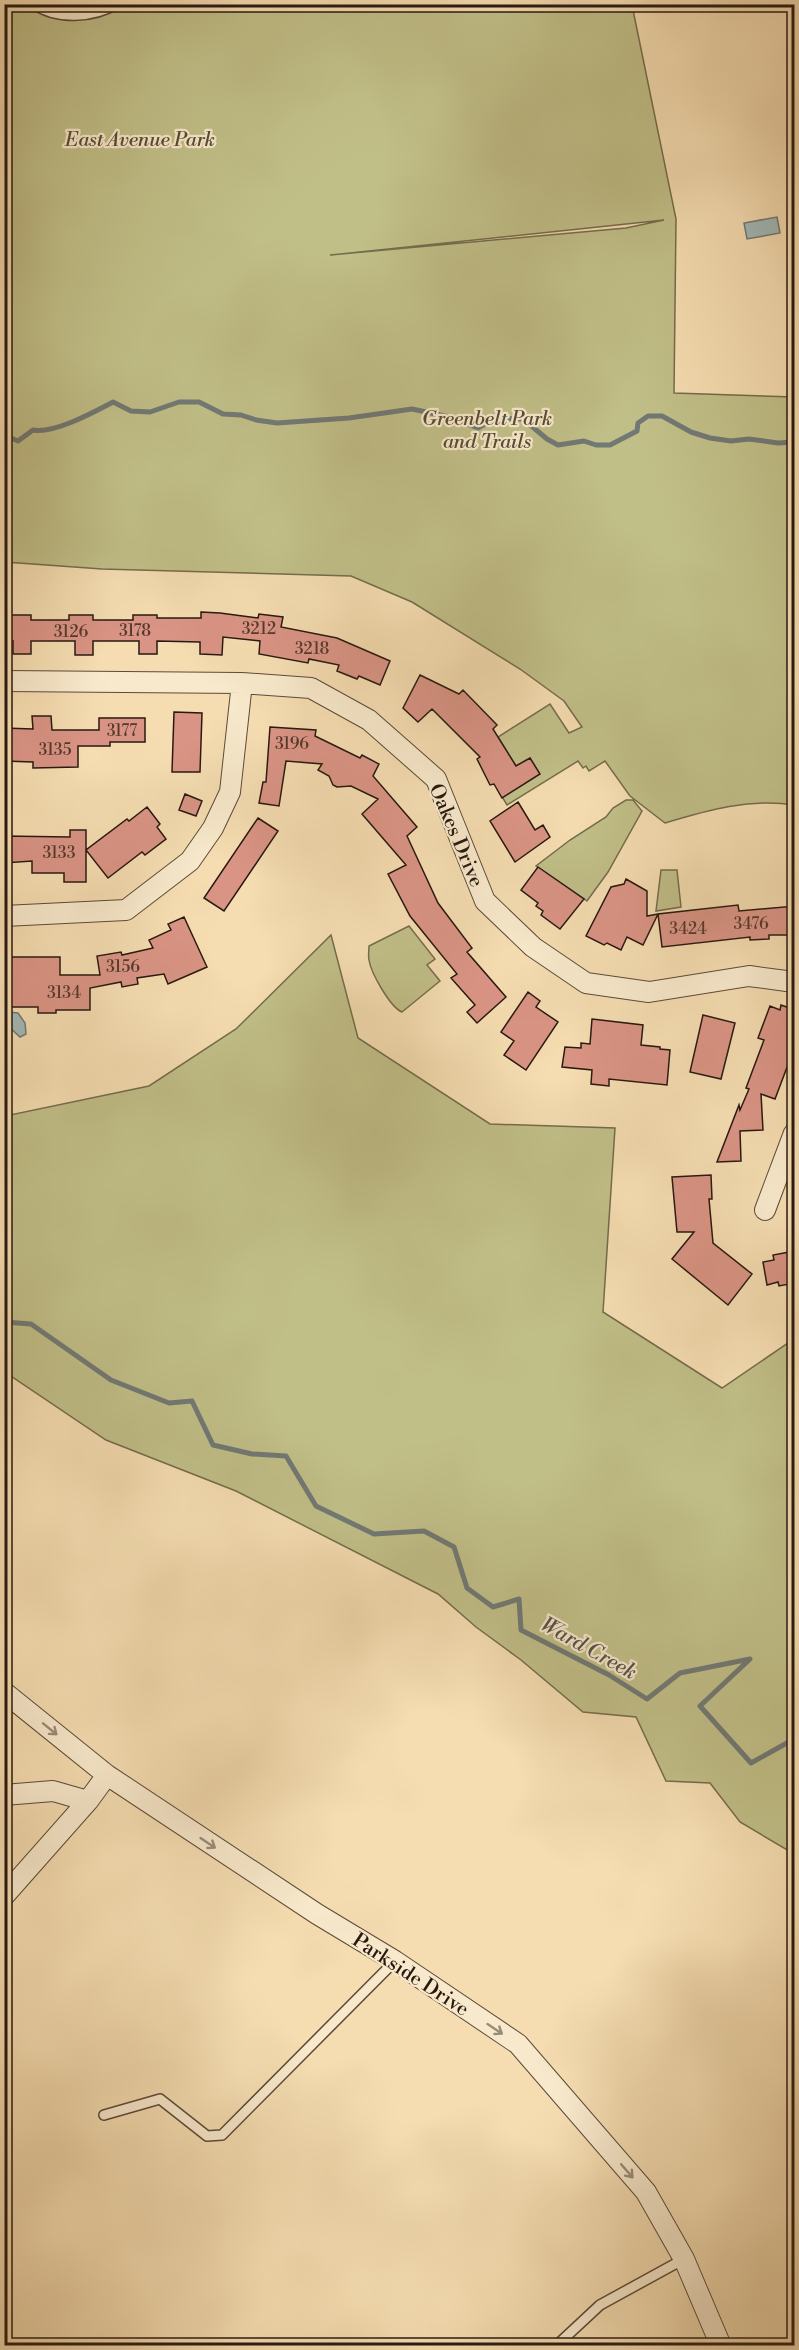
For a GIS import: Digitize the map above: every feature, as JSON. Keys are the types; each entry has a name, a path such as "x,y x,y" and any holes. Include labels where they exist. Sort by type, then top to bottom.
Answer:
{"street":[{"name":"Oakes Drive","path":"4,681 242,683 311,688 369,720 436,779 485,901 533,947 586,983 649,992 749,976 795,982"},
{"path":"4,916 126,910 190,861 213,828 230,792 242,683"},
{"path":"765,1210 795,1132"},
{"name":"Parkside Drive","path":"4,1692 107,1775 519,2044 646,2192 684,2259 721,2346"},
{"path":"4,1896 88,1801 107,1775"},
{"path":"4,1795 53,1791 88,1801"}],"lane":[{"path":"34,4 55,14 88,15 116,4"},
{"path":"104,2115 159,2099 207,2136 222,2135 395,1961"},
{"path":"556,2346 600,2305 684,2259"}],"green space":[{"name":"Greenbelt Park and Trails","path":"5,5 632,5 676,219 674,393 794,397 794,805 761,803 729,806 665,823 630,796 605,761 589,771 586,766 583,768 578,761 507,805 501,795 539,773 530,758 516,766 498,737 550,704 569,733 582,727 564,701 520,669 412,602 351,576 102,569 5,562","holes":["664,220 626,228 338,254"]},
{"path":"626,800 633,800 642,811 608,872 587,901 536,866 570,840 606,817 613,808"},
{"path":"661,870 677,870 681,907 656,911"},
{"path":"409,926 435,959 427,965 440,981 402,1012 392,1004 377,981 370,966 369,946"},
{"path":"331,935 358,1038 490,1124 615,1128 603,1312 722,1388 794,1339 794,1854 740,1822 710,1783 666,1781 636,1717 583,1712 438,1594 236,1491 106,1440 5,1372 5,1116 149,1086 236,1029"}],"water":[{"path":"777,217 780,233 747,239 744,223"},
{"path":"9,1012 18,1013 25,1023 26,1034 20,1037 8,1026 10,1024"}],"building":[{"path":"201,612 258,618 259,614 283,617 281,627 337,638 390,661 380,685 359,676 357,679 337,671 339,665 309,659 308,663 259,654 260,641 223,637 222,655 200,654 200,642 157,641 157,654 139,654 139,641 93,641 93,655 75,655 75,641 31,641 31,654 13,654 13,641 4,641 4,620 7,620 7,615 31,615 31,620 69,620 69,615 93,615 93,620 133,620 133,615 157,615 157,618 201,618"},
{"path":"420,675 459,694 463,690 497,725 493,729 516,766 530,758 540,774 502,798 494,784 490,785 477,759 480,757 432,709 418,722 403,708"},
{"path":"174,712 202,713 200,772 172,772"},
{"path":"32,716 51,716 52,730 99,730 99,718 145,718 145,742 110,742 110,746 78,746 78,767 33,768 33,762 4,761 4,728 33,729"},
{"path":"270,727 316,730 315,736 360,758 362,755 379,764 373,776 417,827 407,836 438,903 472,948 467,952 506,997 477,1023 467,1012 475,1005 451,978 457,974 410,916 388,874 406,865 362,814 378,799 351,786 333,785 329,776 318,770 322,764 286,761 279,806 259,803 263,782 266,782"},
{"path":"185,794 202,801 196,816 179,810"},
{"path":"518,802 535,830 543,825 550,837 515,862 490,821"},
{"path":"147,807 160,824 157,827 166,839 145,855 142,852 108,878 86,850"},
{"path":"258,818 278,831 224,911 204,898"},
{"path":"70,830 86,830 86,882 64,882 64,873 32,873 32,861 4,863 4,836 70,837"},
{"path":"538,867 584,899 560,929 541,915 543,911 536,906 538,903 521,890"},
{"path":"626,879 647,891 647,916 658,914 643,945 627,937 621,950 586,936 611,887 624,884"},
{"path":"738,905 739,911 795,906 795,935 769,935 769,939 750,940 750,937 662,947 658,914"},
{"path":"184,917 207,967 168,984 164,974 137,978 138,984 122,987 121,982 90,988 90,1010 56,1010 56,1013 38,1013 38,1007 4,1007 4,957 60,957 60,975 100,975 97,956 121,952 122,955 153,948 149,940 171,930 168,924"},
{"path":"528,992 540,1001 536,1007 558,1022 526,1070 504,1055 514,1041 501,1032"},
{"path":"781,1005 795,1010 795,1046 775,1099 761,1094 763,1130 740,1131 741,1161 717,1162 739,1105 740,1110 749,1089 746,1088 764,1040 758,1038 770,1006 780,1010"},
{"path":"703,1015 735,1023 721,1079 690,1072"},
{"path":"592,1019 643,1025 641,1045 670,1050 667,1085 609,1079 609,1086 591,1084 592,1070 562,1067 565,1047 581,1048 581,1043 590,1044"},
{"path":"711,1175 712,1199 709,1199 713,1243 752,1274 728,1305 672,1259 694,1232 677,1232 672,1177"},
{"path":"795,1251 795,1283 779,1286 778,1282 767,1285 763,1262 774,1260 773,1255"}],"waterway":[{"path":"4,435 18,441 33,430 63,426 113,402 131,411 150,412 179,402 199,402 223,414 241,415 277,423 349,418 412,409 445,416 478,428 495,418 523,419 558,445 584,441 596,445 610,445 637,431 638,423 648,416 662,416 691,432 710,438 731,441 749,439 778,443 794,442"},
{"name":"Ward Creek","path":"4,1322 31,1324 111,1380 169,1403 192,1401 213,1445 252,1454 286,1456 316,1506 374,1534 424,1531 454,1547 467,1588 493,1607 519,1599 521,1630 609,1675 647,1699 680,1673 750,1659 700,1706 751,1763 794,1739"}],"park label":[{"name":"East Avenue Park","path":"140,139"}]}
